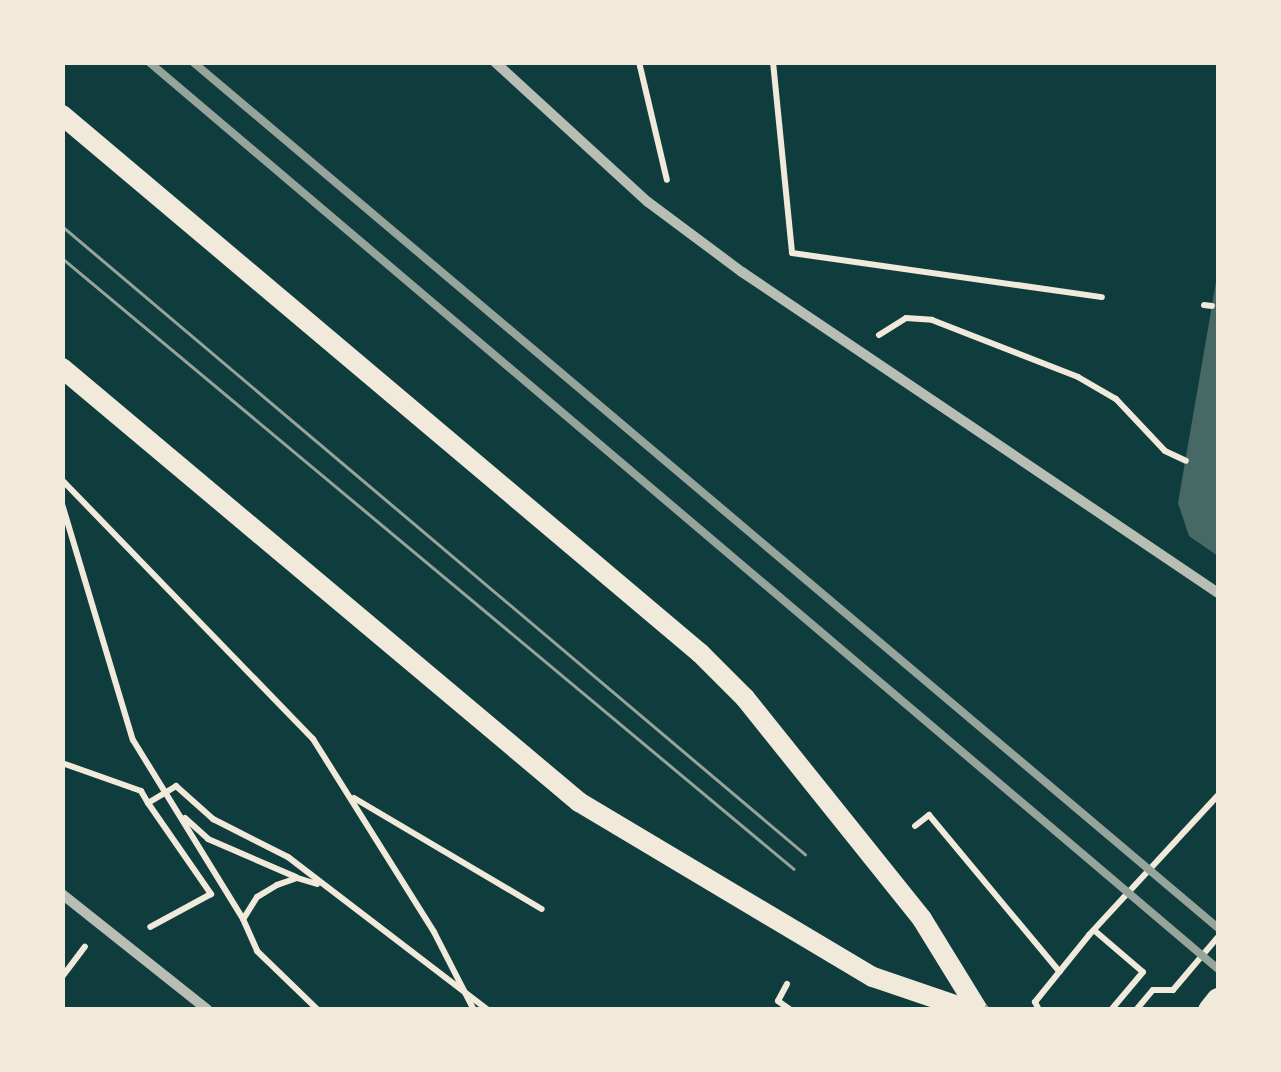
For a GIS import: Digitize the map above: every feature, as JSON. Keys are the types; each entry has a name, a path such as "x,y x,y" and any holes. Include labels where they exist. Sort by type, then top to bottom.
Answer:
{"main road":[{"path":"62,115 700,653 745,698 922,918 978,1010"},
{"path":"62,368 579,802 873,977 970,1010"},
{"path":"1210,1010 1218,1000"}],"street":[{"path":"495,62 648,202 862,355 1218,593"},
{"path":"62,894 208,1010"}],"path":[{"path":"639,62 667,180"},
{"path":"773,62 784,230 792,253 1102,297"},
{"path":"862,355 884,328 906,318 956,328 1103,392 1141,421 1165,452 1186,460"},
{"path":"62,480 313,739 354,798 474,1010"},
{"path":"62,504 124,712 163,793 262,957 318,1010"},
{"path":"62,763 141,791 211,894 150,926"},
{"path":"148,803 176,786 213,819 288,857 488,1010"},
{"path":"1039,1010 1034,1002 1218,794"},
{"path":"354,798 542,910"},
{"path":"176,811 208,839 319,884"},
{"path":"914,826 929,814 1060,972"},
{"path":"242,919 257,897 297,878"},
{"path":"1095,932 1142,972 1111,1010"},
{"path":"1136,1010 1153,990 1173,990 1218,936"},
{"path":"62,977 85,947"},
{"path":"787,984 778,1001 791,1010"}],"building":[{"path":"1216,282 1218,556 1189,536 1178,503"}],"tram line":[{"path":"62,226 805,854"},
{"path":"62,258 794,869"},
{"path":"986,1006 990,1010"}],"railway":[{"path":"149,62 1218,969"},
{"path":"193,62 1218,928"}]}
